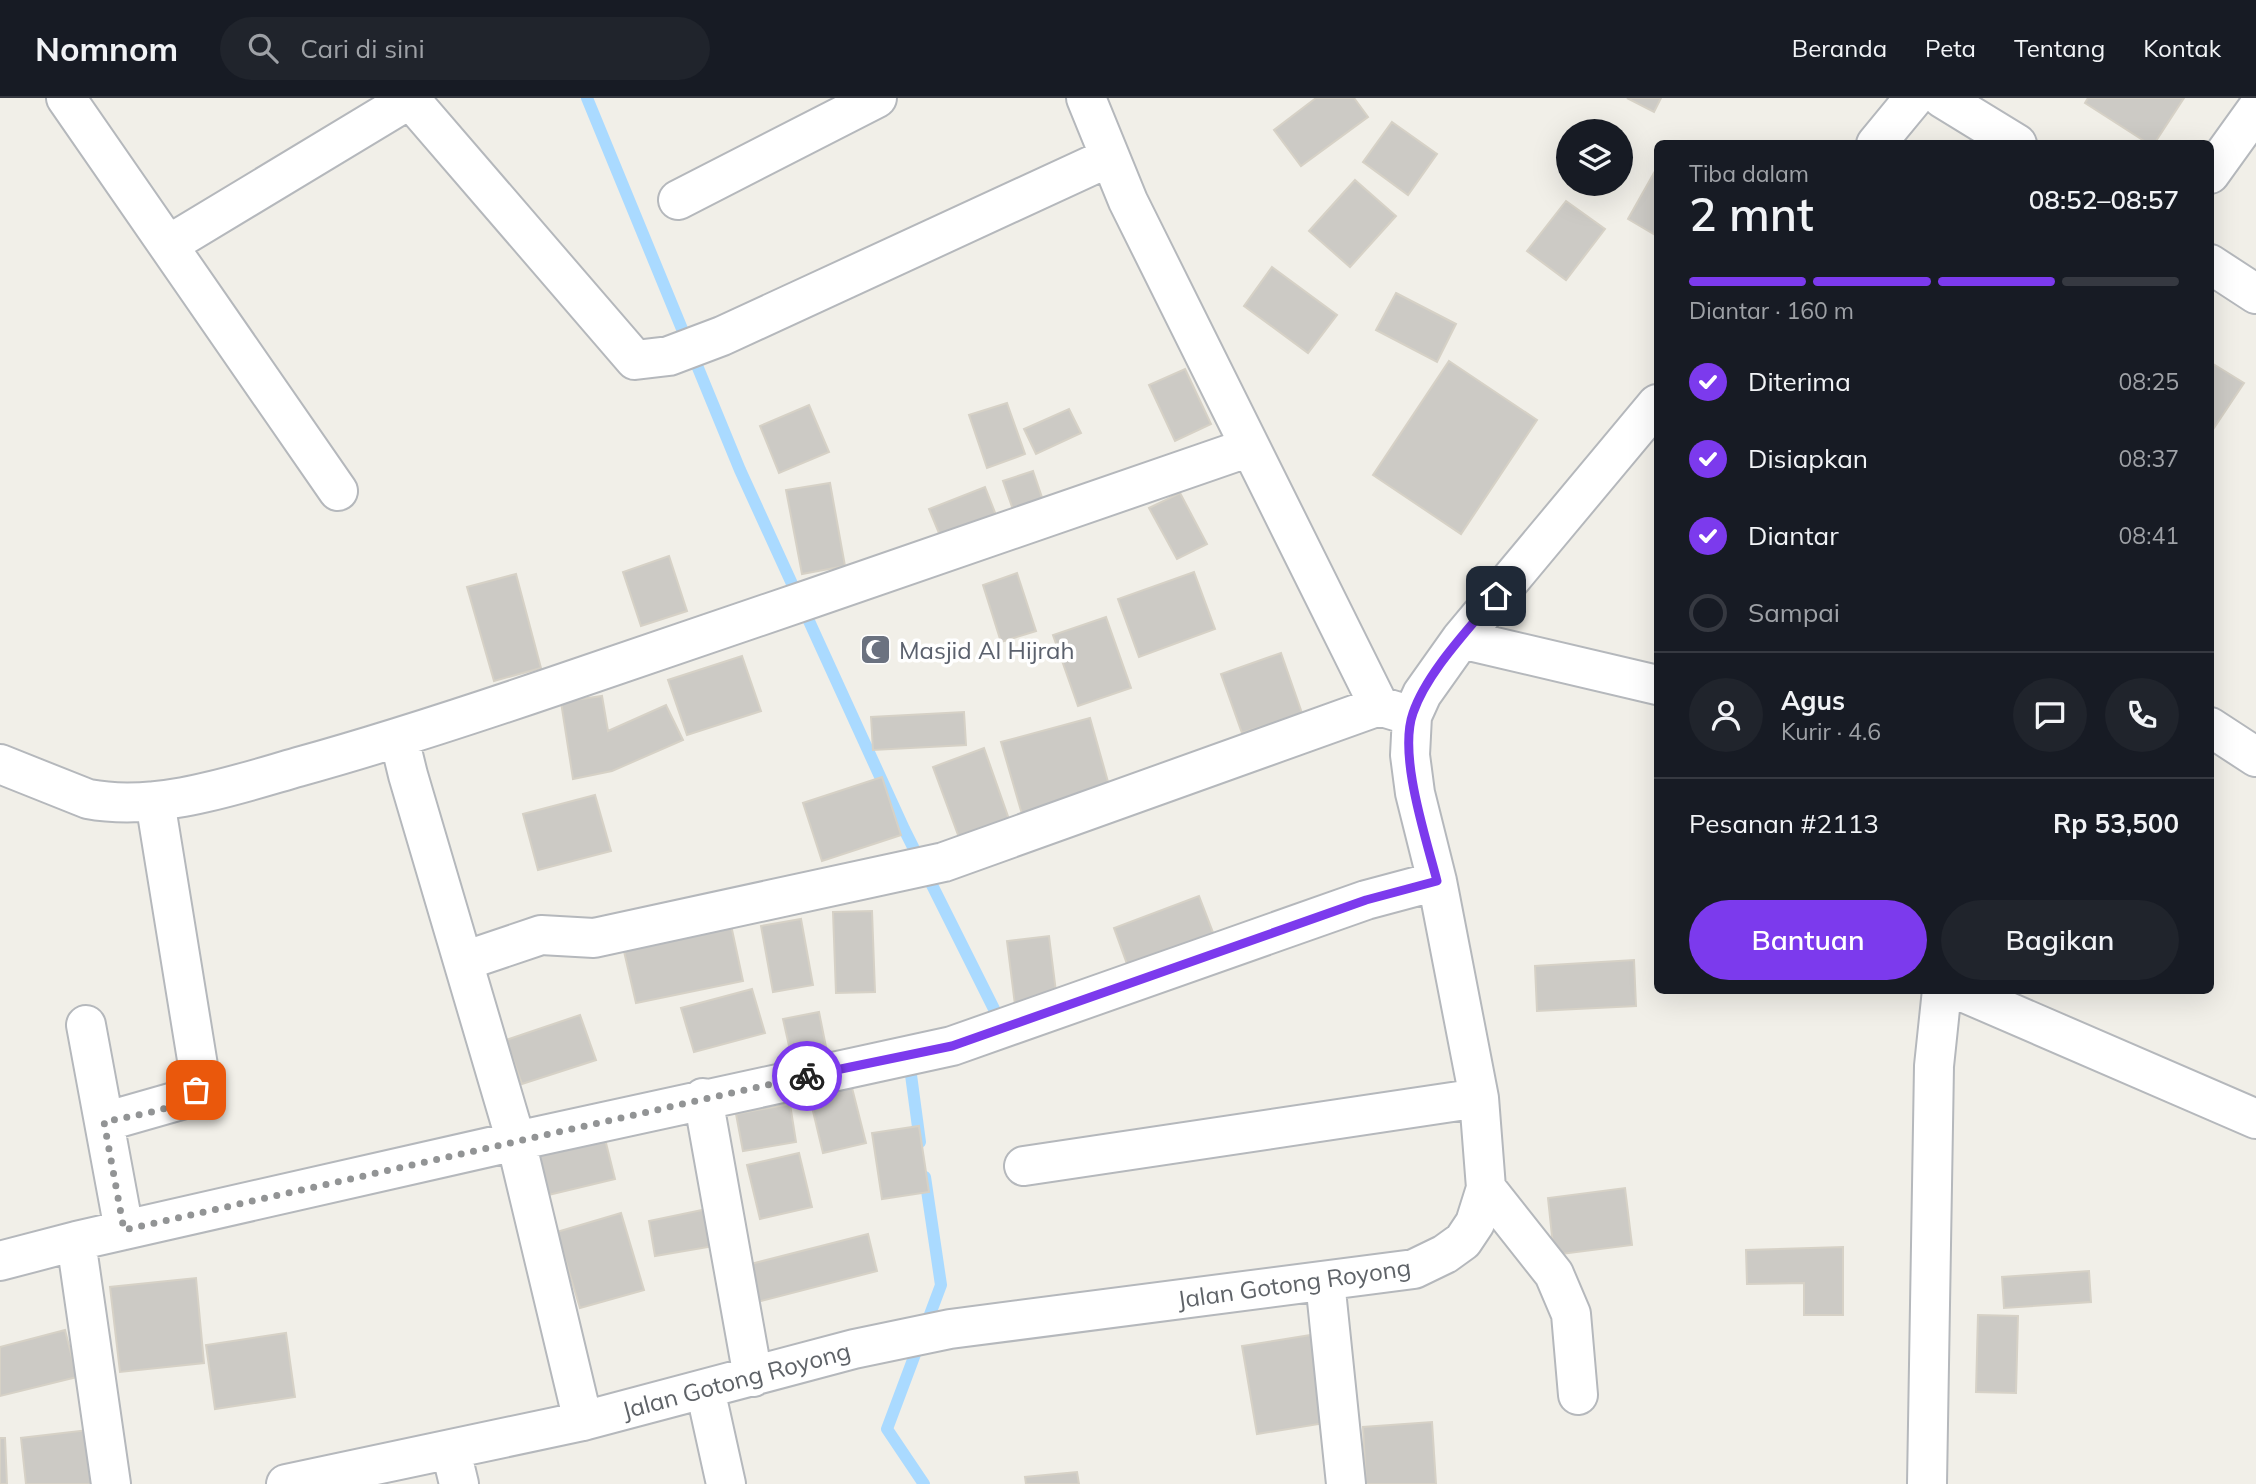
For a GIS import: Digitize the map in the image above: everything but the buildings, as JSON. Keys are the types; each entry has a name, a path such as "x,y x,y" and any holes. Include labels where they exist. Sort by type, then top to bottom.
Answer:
{"street":[{"path":"66,98 338,491"},
{"path":"678,200 877,98"},
{"path":"464,961 541,935 594,939 928,865 1395,711 1250,447 1128,201 1086,98"},
{"path":"1879,140 1914,98"},
{"path":"1942,98 2010,140"},
{"path":"168,245 410,99 635,360 669,356 722,336 1110,157"},
{"path":"2214,168 2256,110"},
{"path":"2214,267 2256,294"},
{"name":"Jalan Gotong Royong","path":"286,1484 455,1467 583,1421 854,1349 950,1329 1414,1269 1445,1254 1463,1241 1475,1223 1486,1188 1479,1098 1437,881 1415,793 1410,755 1395,711 1422,694 1461,639 1654,408"},
{"path":"0,764 88,799 126,803 155,801 229,787 399,738 844,589 1250,447"},
{"path":"1461,639 1654,684"},
{"path":"2214,730 2256,757"},
{"path":"399,738 516,1140 583,1421"},
{"path":"104,1122 188,1098 200,1078 155,801"},
{"path":"0,1261 76,1241 516,1140 952,1046 1366,900 1437,881"},
{"path":"1927,1484 1934,1066 1942,994"},
{"path":"1967,994 2256,1119"},
{"path":"86,1025 124,1230"},
{"path":"704,1098 752,1377"},
{"path":"1024,1166 1479,1098"},
{"path":"1486,1188 1554,1274 1571,1314 1578,1395"},
{"path":"76,1241 111,1484"},
{"path":"1325,1281 1346,1484"},
{"path":"705,1389 726,1484"}],"waterway":[{"path":"587,98 740,470 904,829 997,1015 987,1020"},
{"path":"909,1060 920,1142"},
{"path":"924,1484 887,1429 941,1285 925,1177"}],"way so far":[{"path":"196,1090 188,1098 167,1106 104,1122 124,1230 807,1076"}],"place":[{"name":"Masjid Al Hijrah","path":"876,650"}],"route":[{"path":"807,1076 952,1046 1366,900 1437,881 1415,793 1410,755 1412,716 1422,694 1496,596"}]}
